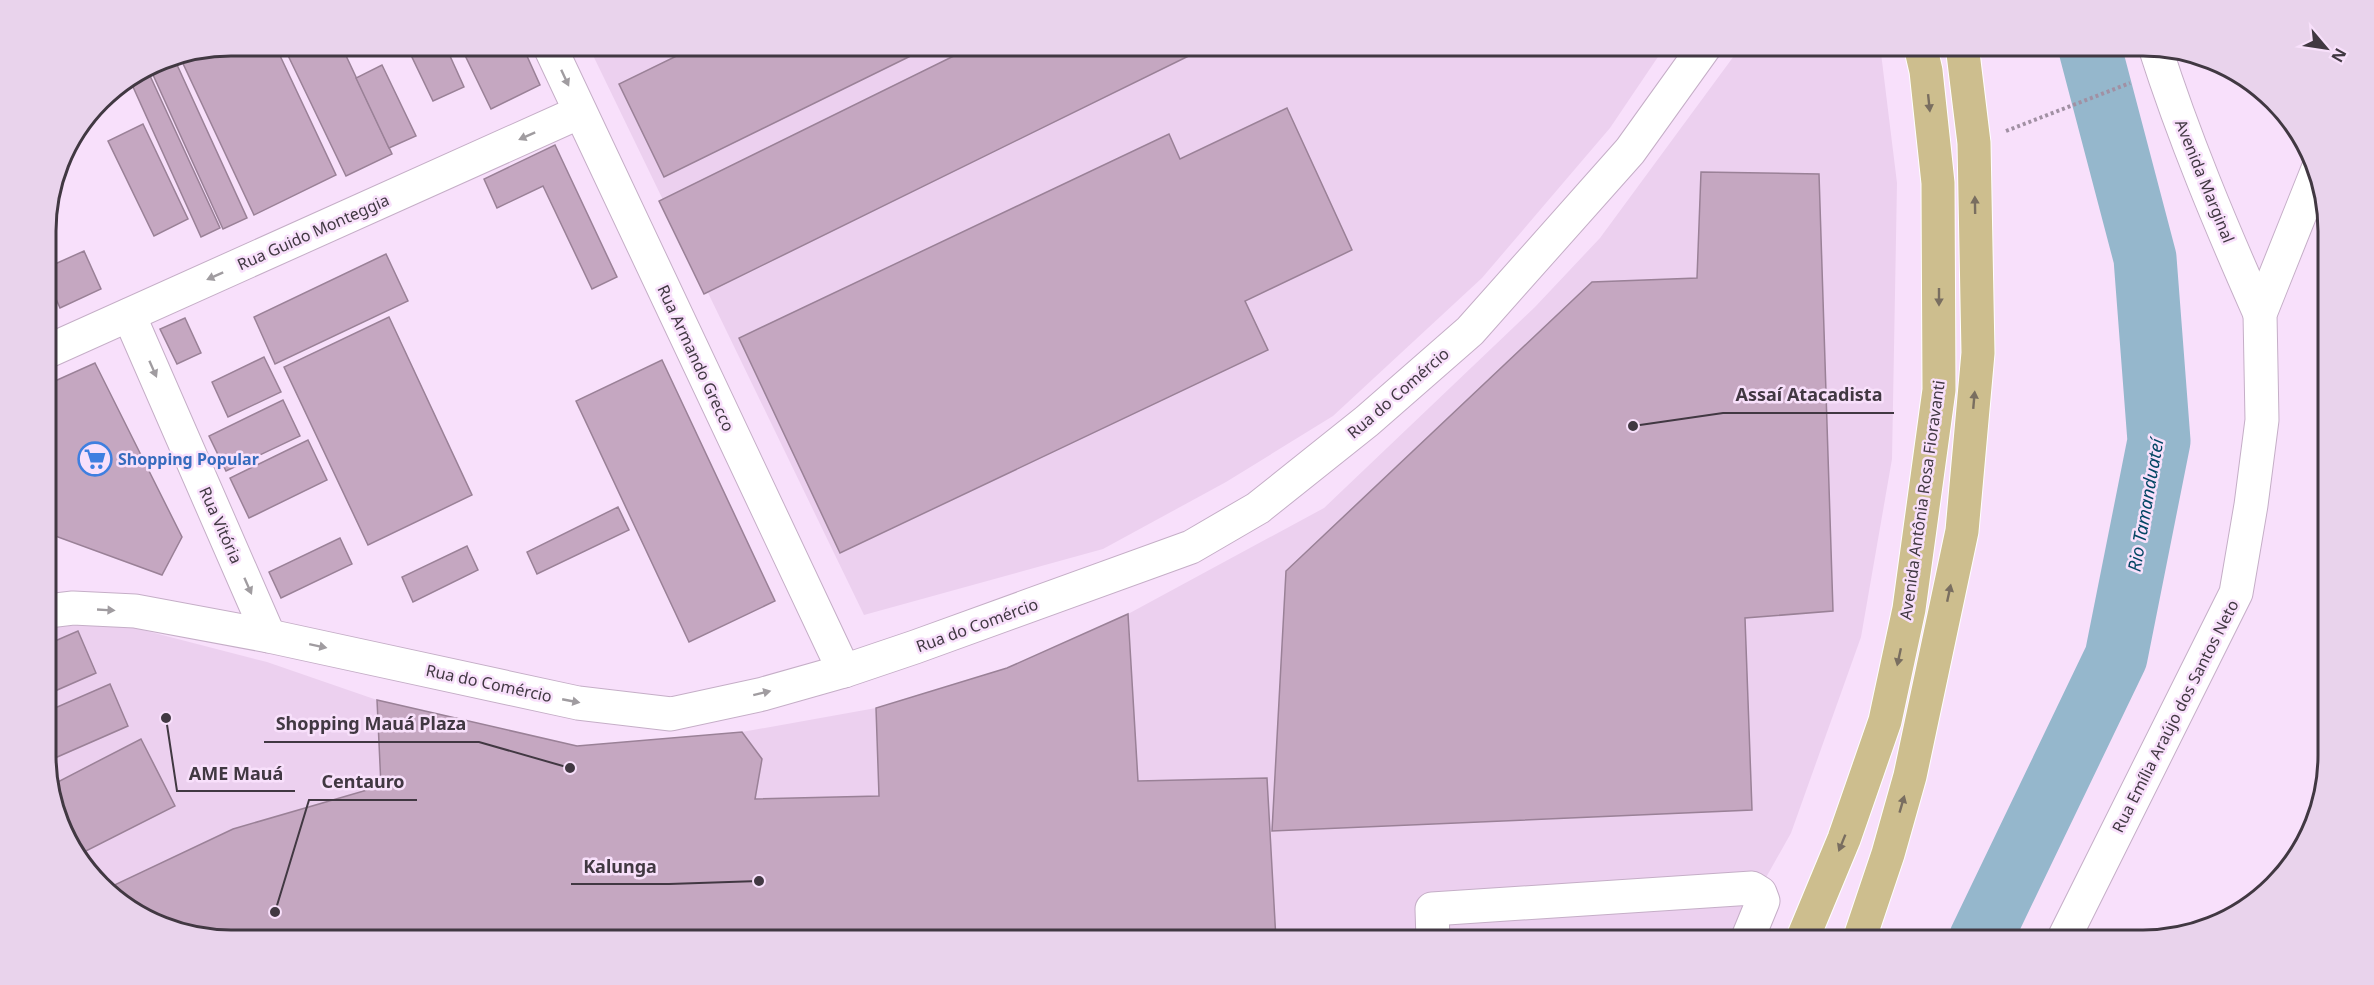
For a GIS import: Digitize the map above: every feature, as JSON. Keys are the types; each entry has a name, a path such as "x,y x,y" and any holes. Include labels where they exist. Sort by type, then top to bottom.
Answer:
{"main road":[{"name":"Avenida Antônia Rosa Fioravanti","path":"1806,929 1844,839 1885,720 1909,609 1938,402 1938,183 1923,56"},
{"path":"1863,929 1888,854 1910,776 1962,531 1978,353 1974,143 1963,56"}],"street":[{"name":"Rua Armando Grecco","path":"554,56 844,671"},
{"name":"Rua do Comércio","path":"56,610 73,608 135,611 269,636 578,703 671,714 764,694 844,671 1191,547 1258,508 1367,421 1470,331 1630,150 1698,56"},
{"name":"Avenida Marginal","path":"2158,56 2215,212 2260,314"},
{"name":"Rua Guido Monteggia","path":"56,348 580,112"},
{"name":"Rua Emília Araújo dos Santos Neto","path":"2068,929 2236,593 2252,505 2262,420 2260,314 2313,184"},
{"name":"Rua Vitória","path":"129,315 269,636"},
{"path":"1433,929 1432,909 1752,888 1760,893 1763,901 1751,929"}],"path":[{"path":"2013,129 2139,79"}],"shaded area":[{"path":"593,56 1659,56 1610,128 1482,278 1333,416 1226,482 1103,549 864,615"},
{"path":"1734,56 1881,56 1897,183 1892,459 1861,637 1791,833 1737,929 230,930 196,926 174,920 133,900 99,870 85,852 65,811 56,766 56,627 112,622 267,662 377,700 577,746 742,732 876,708 1007,668 1128,614 1324,508 1535,307 1600,238"}],"building":[{"path":"219,56 280,56 336,175 254,215 183,63"},
{"path":"288,56 346,56 392,154 346,176"},
{"path":"411,56 450,56 464,87 433,101"},
{"path":"465,56 527,56 540,85 491,109"},
{"path":"676,56 911,56 664,177 619,84"},
{"path":"954,56 1189,56 704,294 659,201"},
{"path":"177,64 247,218 223,229 153,74 174,65"},
{"path":"382,65 416,136 389,148 356,78"},
{"path":"150,76 220,228 201,237 132,85"},
{"path":"1287,108 1352,250 1245,301 1268,350 840,553 739,338 1169,134 1180,159"},
{"path":"143,124 188,219 154,236 108,141"},
{"path":"555,145 617,277 592,289 543,186 497,208 484,179"},
{"path":"1701,172 1819,174 1833,611 1745,618 1752,810 1272,831 1286,571 1592,282 1697,278"},
{"path":"84,251 101,289 60,308 56,299 56,264"},
{"path":"386,254 408,301 275,364 254,317"},
{"path":"389,317 472,495 368,545 284,367"},
{"path":"185,318 201,353 177,364 160,329"},
{"path":"264,357 281,392 228,417 212,382"},
{"path":"662,360 775,601 689,642 576,401"},
{"name":"Shopping Popular","path":"95,363 182,537 162,575 56,536 56,381"},
{"path":"283,400 300,436 226,471 209,436"},
{"path":"308,440 327,480 249,518 230,478"},
{"path":"618,507 629,530 537,574 527,552"},
{"path":"340,538 352,564 281,598 269,572"},
{"path":"467,546 478,570 413,602 402,577"},
{"path":"1128,614 1138,781 1267,778 1275,929 230,930 196,926 174,920 133,900 114,885 233,829 381,786 377,700 577,746 742,732 762,759 755,799 879,796 876,708 1007,668"},
{"path":"78,631 96,673 56,690 56,641"},
{"path":"110,684 128,726 56,758 56,708"},
{"path":"141,739 175,806 85,852 65,811 58,782"}],"waterway":[{"name":"Rio Tamanduateí","path":"1985,929 2116,657 2159,441 2145,258 2092,56"}],"place":[{"name":"Assaí Atacadista","path":"1633,426"},
{"name":"Shopping Popular","path":"95,459"},
{"name":"AME Mauá","path":"166,718"},
{"name":"Shopping Mauá Plaza","path":"570,768"},
{"name":"Kalunga","path":"759,881"},
{"name":"Centauro","path":"275,912"}]}
